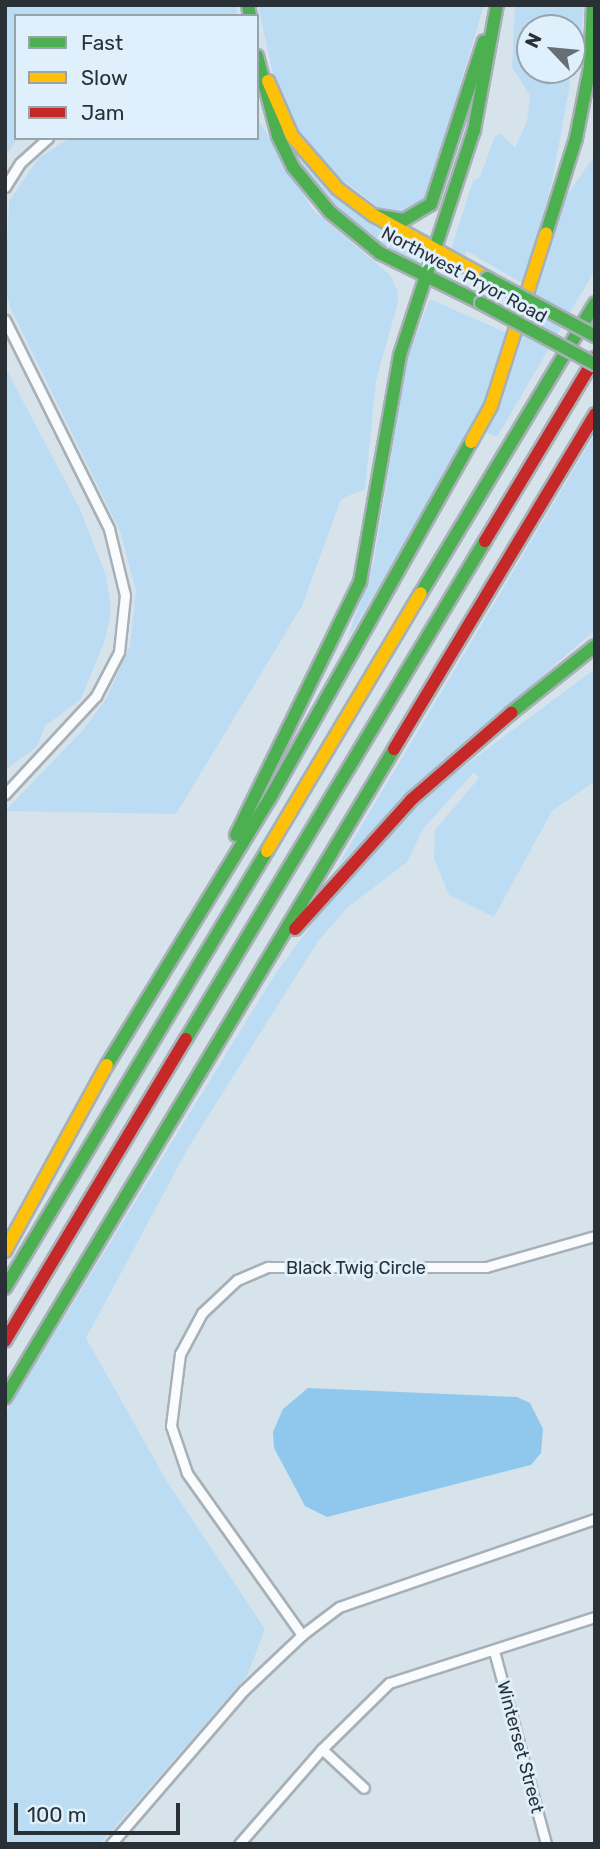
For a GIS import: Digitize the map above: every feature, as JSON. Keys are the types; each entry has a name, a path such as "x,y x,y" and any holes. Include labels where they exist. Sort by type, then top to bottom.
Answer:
{"main road":[{"path":"373,215 404,219 424,212 436,195 496,5"},
{"path":"196,916 360,582 370,543 400,355 474,130 496,5"},
{"path":"5,1251 100,1077 269,800 491,406 576,138 590,67 593,5"},
{"name":"Northwest Pryor Road","path":"259,61 292,136 317,171 373,215 595,336"},
{"name":"Northwest Pryor Road","path":"259,66 269,113 305,184 354,234 424,277 481,303 595,364"},
{"path":"5,1288 595,303"},
{"path":"5,1341 595,358"},
{"path":"5,1398 595,414"},
{"path":"270,957 411,800 469,746 595,646"},
{"path":"557,677 595,653"}],"street":[{"path":"5,187 20,163 46,140"},
{"path":"5,320 109,529 125,595 118,652 96,696 5,794"},
{"name":"Black Twig Circle","path":"302,1635 187,1473 171,1426 180,1354 202,1313 237,1280 268,1267 485,1267 595,1236"},
{"path":"111,1844 243,1691 302,1635 362,1596 595,1519"},
{"path":"239,1844 322,1749 389,1683 595,1617"},
{"name":"Winterset Street","path":"494,1651 546,1844"},
{"path":"322,1749 364,1788"}],"shaded area":[{"path":"5,5 236,5 237,14 14,14 14,140 17,140 5,157"},
{"path":"258,5 484,5 425,202 401,213 381,209 321,164 303,140 275,83"},
{"path":"515,5 584,5 583,14 516,14 516,73 512,67"},
{"path":"523,84 570,84 552,182 524,284 467,251 464,255 451,249 473,181 480,177 495,136 501,134 515,148 527,121 530,96"},
{"path":"259,121 313,210 390,275 397,290 398,302 376,381 365,489 341,499 302,606 176,814 5,811 84,729 106,699 130,646 136,591 120,531 11,309 5,289 9,201 39,158 67,140 259,140"},
{"path":"277,121 309,168 337,197 365,219 419,249 416,264 384,248 335,211 307,177"},
{"path":"595,155 595,270 497,437 485,432 513,367 562,202"},
{"path":"430,299 509,334 486,399 462,448 347,640 373,565 408,356"},
{"path":"5,367 80,509 106,576 111,610 105,640 81,699 45,726 37,747 5,770"},
{"path":"595,434 595,630 432,772 337,867"},
{"path":"595,669 595,781 552,811 494,917 449,895 434,858 435,830 479,778 474,772 423,829 407,862 348,907 318,941 187,1150 86,1338 166,1480 265,1629 247,1676 100,1844 5,1844 5,1414 274,976 323,909 373,848 432,790"},
{"path":"308,1388 517,1397 530,1403 543,1429 541,1453 531,1465 327,1517 305,1506 274,1448 273,1432 283,1409"}],"traffic: fast":[{"path":"248,5 250,14"},
{"path":"236,835 360,582 400,355 474,130 497,5"},
{"path":"546,234 576,138 590,67 593,5"},
{"path":"373,215 404,220 431,204 484,41"},
{"path":"259,64 278,136 293,167 330,212 380,253 481,303"},
{"path":"487,278 595,336"},
{"path":"481,303 595,364"},
{"path":"421,593 595,303"},
{"path":"107,1065 269,800 471,442"},
{"path":"186,1039 485,541"},
{"path":"511,713 595,646"},
{"path":"5,1398 394,749"},
{"path":"5,1288 267,851"}],"traffic: slow":[{"path":"268,81 292,136 338,189 373,215 487,278"},
{"path":"471,442 491,406 546,234"},
{"path":"267,851 421,593"},
{"path":"5,1251 107,1065"}],"traffic: jam":[{"path":"485,541 595,358"},
{"path":"394,749 595,414"},
{"path":"295,929 411,800 511,713"},
{"path":"5,1341 186,1039"}]}
